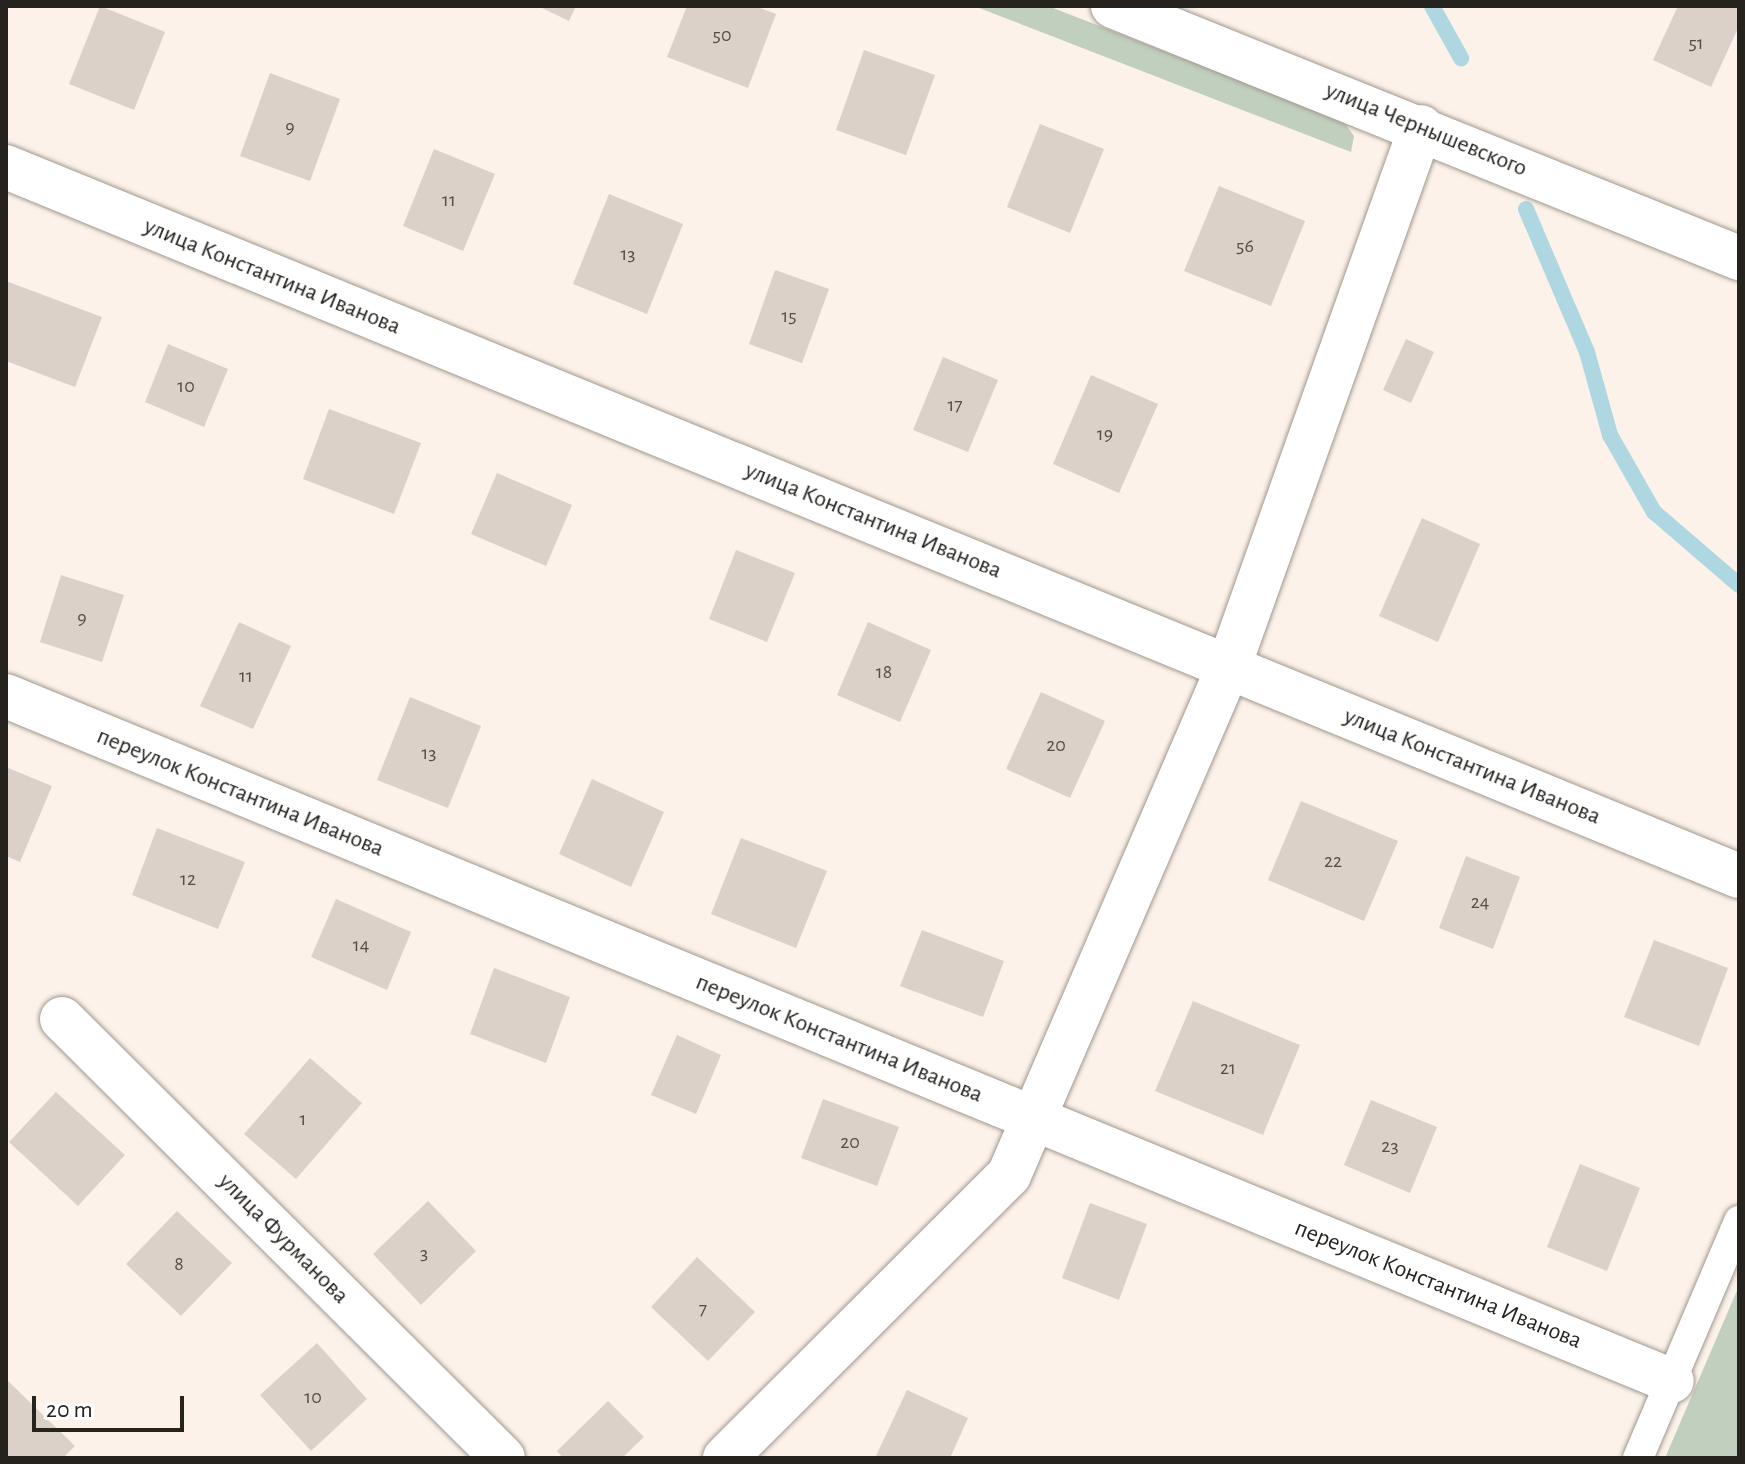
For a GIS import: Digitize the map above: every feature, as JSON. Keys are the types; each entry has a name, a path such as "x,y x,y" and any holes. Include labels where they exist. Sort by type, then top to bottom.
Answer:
{"street":[{"name":"улица Чернышевского","path":"1113,6 1421,127 1739,258"},
{"path":"728,1457 1009,1175 1229,666 1421,127"},
{"name":"улица Константина Иванова","path":"6,167 1739,876"},
{"name":"переулок Константина Иванова","path":"6,696 1672,1381"},
{"name":"улица Фурманова","path":"62,1019 503,1458"}],"lane":[{"path":"1638,1458 1739,1221"}],"green space":[{"path":"974,6 1048,6 1343,121 1354,136 1351,152"},
{"path":"1739,1286 1739,1458 1665,1458"}],"building":[{"path":"100,6 165,32 134,110 69,84"},
{"path":"538,6 576,6 569,21"},
{"path":"687,6 755,6 776,14 748,88 667,57"},
{"path":"1678,6 1739,6 1739,26 1711,87 1653,60"},
{"path":"864,50 935,75 906,155 836,130"},
{"path":"270,73 340,99 310,181 240,156"},
{"path":"1040,124 1104,149 1070,233 1007,207"},
{"path":"434,149 495,174 463,251 403,226"},
{"path":"1219,186 1305,221 1271,306 1184,271"},
{"path":"609,194 683,224 647,314 573,284"},
{"path":"775,270 829,289 802,363 749,344"},
{"path":"6,281 102,317 75,387 6,361"},
{"path":"1406,339 1434,352 1411,403 1383,390"},
{"path":"168,344 228,369 204,427 145,402"},
{"path":"943,357 998,380 968,452 913,430"},
{"path":"1091,375 1158,404 1119,493 1053,464"},
{"path":"329,409 421,443 394,514 303,479"},
{"path":"497,473 572,505 546,566 471,534"},
{"path":"1422,518 1480,544 1438,642 1379,616"},
{"path":"736,550 795,573 767,642 709,619"},
{"path":"61,575 124,595 102,662 40,642"},
{"path":"239,622 291,646 253,729 200,706"},
{"path":"868,622 931,650 900,722 837,695"},
{"path":"1041,692 1105,721 1070,798 1006,769"},
{"path":"410,697 481,726 448,808 377,780"},
{"path":"6,767 52,786 20,862 6,856"},
{"path":"592,779 664,812 631,887 559,854"},
{"path":"1301,801 1398,841 1364,921 1268,880"},
{"path":"157,828 245,862 218,929 132,895"},
{"path":"741,838 827,871 796,948 711,914"},
{"path":"1466,856 1520,877 1493,949 1439,928"},
{"path":"336,899 411,932 387,990 311,957"},
{"path":"922,930 1004,961 983,1017 900,986"},
{"path":"1654,940 1728,968 1699,1046 1624,1017"},
{"path":"494,968 570,997 546,1063 470,1034"},
{"path":"1193,1001 1300,1045 1263,1135 1155,1091"},
{"path":"677,1035 721,1055 696,1114 651,1095"},
{"path":"310,1058 362,1103 296,1179 244,1134"},
{"path":"56,1092 125,1155 78,1206 9,1142"},
{"path":"823,1099 899,1127 877,1186 801,1158"},
{"path":"1371,1100 1437,1127 1410,1193 1344,1165"},
{"path":"1580,1164 1640,1188 1607,1271 1547,1247"},
{"path":"428,1201 476,1251 421,1305 373,1254"},
{"path":"1090,1203 1147,1224 1119,1300 1062,1278"},
{"path":"177,1211 232,1263 181,1316 126,1264"},
{"path":"697,1257 755,1312 708,1361 651,1307"},
{"path":"317,1343 367,1399 311,1451 260,1395"},
{"path":"6,1379 75,1446 63,1458 6,1458"},
{"path":"907,1390 968,1418 950,1458 875,1458"},
{"path":"608,1401 644,1437 622,1458 563,1458 557,1451"}],"waterway":[{"path":"1432,6 1461,58"},
{"path":"1526,209 1587,352 1610,435 1654,512 1739,585"}]}
